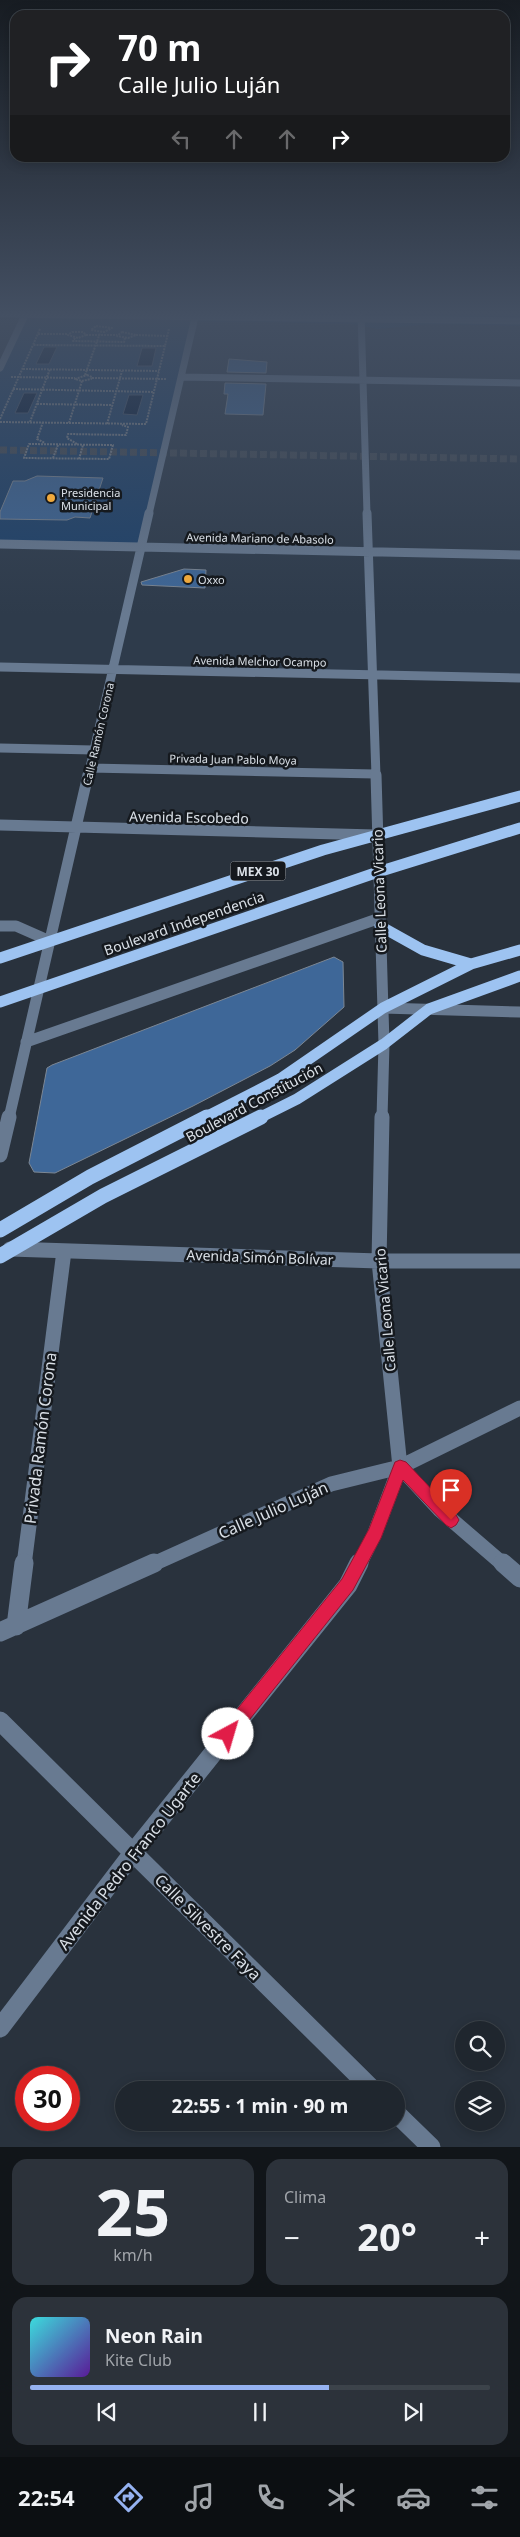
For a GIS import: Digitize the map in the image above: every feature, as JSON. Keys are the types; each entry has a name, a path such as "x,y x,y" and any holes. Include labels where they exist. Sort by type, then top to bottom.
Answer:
{"main road":[{"name":"Boulevard Independencia","path":"0,958 286,861 476,806 520,796"},
{"name":"Boulevard Independencia","path":"0,1002 39,987 378,872 520,828"},
{"path":"380,922 402,942 423,952 439,958 471,964"},
{"name":"Boulevard Constitución","path":"0,1230 90,1177 280,1079 383,1008 471,964 520,950"},
{"name":"Boulevard Constitución","path":"3,1251 103,1196 297,1099 384,1044 429,1009 520,976"}],"street":[{"name":"Calle Ramón Corona","path":"0,1155 173,413"},
{"name":"Calle Leona Vicario","path":"364,413 384,1044 379,1260 400,1467"},
{"name":"Avenida Mariano de Abasolo","path":"0,544 520,555"},
{"name":"Avenida Melchor Ocampo","path":"0,666 520,678"},
{"path":"0,748 94,750"},
{"name":"Privada Juan Pablo Moya","path":"90,768 375,774"},
{"name":"Avenida Escobedo","path":"0,826 378,835"},
{"path":"26,1042 380,922"},
{"path":"0,926 16,926 50,941"},
{"path":"383,1008 520,1012"},
{"name":"Avenida Simón Bolívar","path":"3,1251 379,1260 520,1261"},
{"name":"Privada Ramón Corona","path":"16,1626 64,1251"},
{"name":"Calle Julio Luján","path":"0,1632 331,1484 400,1467 520,1408"},
{"path":"400,1467 439,1509 488,1554 520,1578"},
{"name":"Avenida Pedro Franco Ugarte","path":"0,2028 133,1852 348,1585 375,1533 400,1467"},
{"name":"Calle Silvestre Faya","path":"0,1722 364,2081"},
{"path":"405,2122 431,2147"}],"path":[{"path":"30,422 33,413"},
{"path":"68,423 72,413"},
{"path":"107,424 110,413"},
{"path":"0,420 146,424 149,413"},
{"path":"43,422 37,439 48,444"},
{"path":"78,445 67,438 68,434 126,435 128,427 92,423"},
{"path":"29,444 48,444 58,444 113,446 109,459 24,458 29,444"},
{"path":"53,458 58,444"},
{"path":"79,459 83,445"}],"shaded area":[{"path":"0,413 520,413 520,675 0,664"},
{"path":"0,413 173,413 141,546 0,544"},
{"path":"123,413 138,413 137,415"}],"building":[{"path":"225,413 263,413 263,415"},
{"name":"Presidencia Municipal","path":"37,476 103,478 90,518 75,517 67,520 0,519 0,512 13,481 25,481"},
{"name":"Oxxo","path":"184,569 206,570 205,588 142,585 141,582"},
{"path":"334,957 343,962 344,1007 295,1050 270,1066 193,1106 55,1173 34,1172 29,1163 47,1068"}],"tunnel":[{"path":"0,450 520,459"}],"place":[{"name":"Presidencia Municipal","path":"51,498"},
{"name":"Oxxo","path":"188,579"}],"route":[{"path":"228,1734 348,1585 375,1533 400,1467 451,1520"}]}
